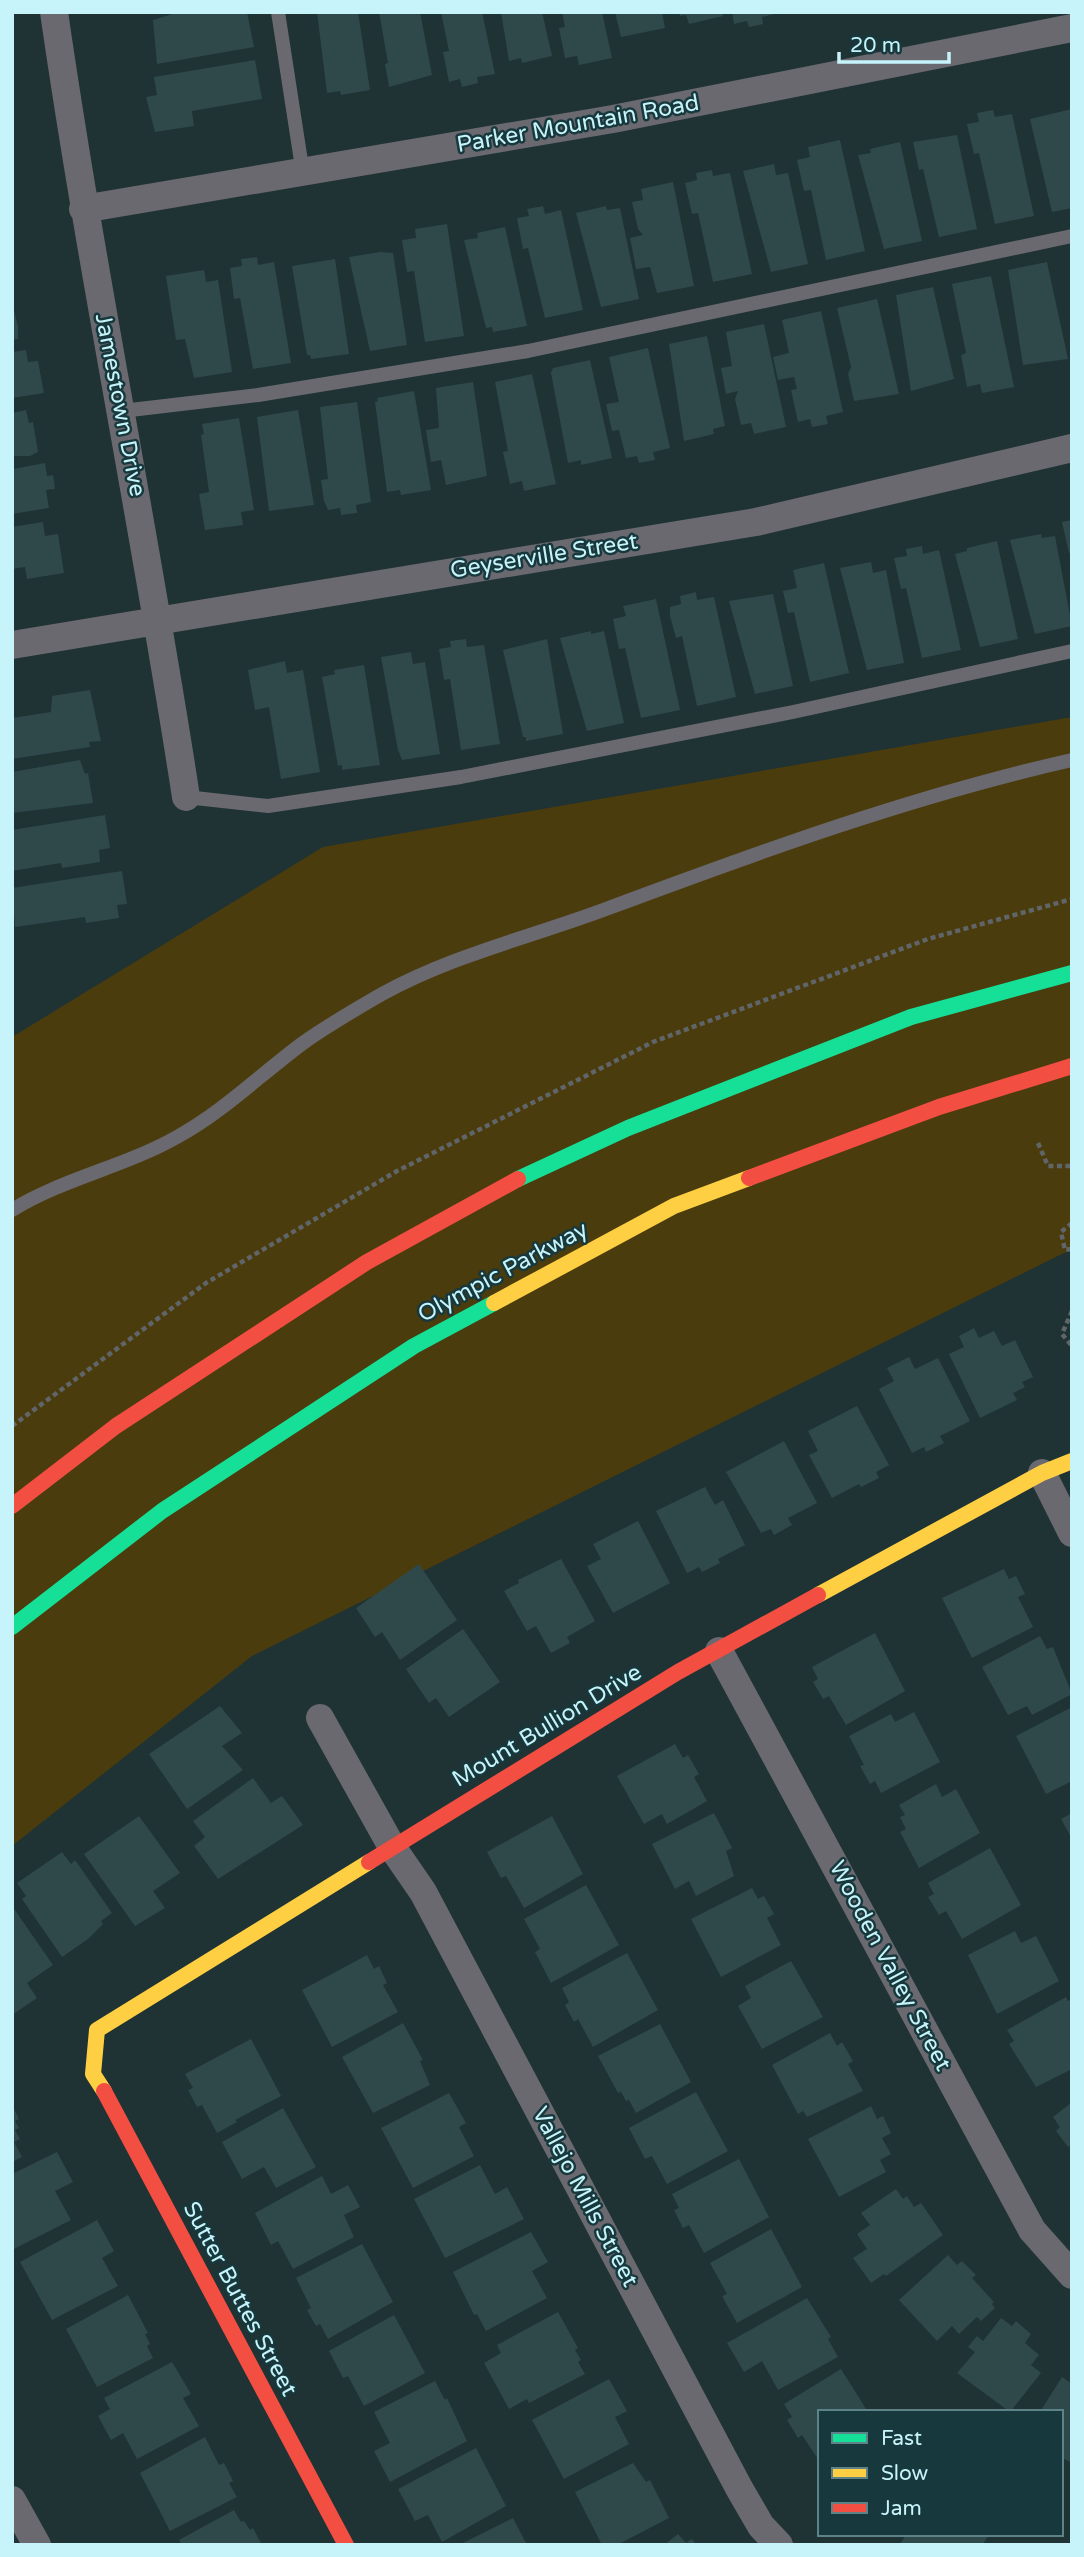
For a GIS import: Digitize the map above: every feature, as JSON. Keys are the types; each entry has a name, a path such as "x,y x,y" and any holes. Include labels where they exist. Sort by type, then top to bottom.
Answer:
{"main road":[{"path":"12,1506 116,1426 367,1262 503,1186 628,1128 911,1017 1072,974"},
{"name":"Olympic Parkway","path":"12,1627 162,1511 403,1353 674,1206 939,1107 1072,1066"},
{"name":"Mount Bullion Drive","path":"93,2074 97,2030 678,1672 1042,1473 1072,1461"},
{"name":"Sutter Buttes Street","path":"93,2074 115,2108 346,2545"}],"street":[{"name":"Jamestown Drive","path":"54,12 83,209 159,619 186,797"},
{"name":"Parker Mountain Road","path":"83,209 303,174 612,119 1072,28"},
{"name":"Geyserville Street","path":"12,645 756,522 1072,448"},
{"path":"1042,1473 1072,1532"},
{"name":"Wooden Valley Street","path":"719,1651 1032,2230 1072,2275"},
{"name":"Vallejo Mills Street","path":"320,1718 392,1847 423,1892 761,2526 779,2545"},
{"path":"12,2500 37,2545"}],"lane":[{"path":"278,12 303,174"},
{"path":"122,411 258,395 528,351 1072,236"},
{"path":"186,797 268,806 461,778 793,712 1072,651"},
{"path":"12,1210 40,1193 139,1158 181,1135 232,1100 304,1042 383,994 451,961 603,910 844,823 1014,773 1072,760"}],"path":[{"path":"12,1426 206,1283 397,1171 653,1042 928,939 1072,899"},
{"path":"1038,1143 1048,1166 1072,1166"},
{"path":"1072,1223 1061,1232 1065,1250 1072,1249"},
{"path":"1072,1311 1062,1334 1072,1346"}],"shaded area":[{"path":"1072,717 1072,1249 252,1656 12,1846 12,1037 323,847"}],"building":[{"path":"179,12 247,12 254,47 157,64 153,20"},
{"path":"317,12 358,12 370,90 341,95 340,91 327,93"},
{"path":"379,12 420,12 432,75 389,87 385,64 388,63"},
{"path":"441,12 482,12 495,74 477,77 478,83 462,87 460,79 449,82 443,52 449,51"},
{"path":"501,12 542,12 552,56 522,63 521,58 509,61"},
{"path":"562,12 602,12 612,58 579,65 577,56 565,58 559,28 565,27"},
{"path":"615,12 662,12 665,28 621,37"},
{"path":"679,12 722,12 723,16 689,24 686,15 680,16"},
{"path":"732,12 779,13 762,17 763,24 749,27 747,21 734,24"},
{"path":"255,60 262,99 192,111 194,126 155,132 146,97 157,95 154,77"},
{"path":"1072,109 1072,208 1052,212 1030,119"},
{"path":"993,110 995,117 1012,114 1034,216 995,224 979,153 974,154 967,124 979,122 977,113"},
{"path":"957,135 977,229 939,237 923,169 919,170 913,142"},
{"path":"840,140 865,251 826,260 811,190 804,191 797,160 810,157 808,147"},
{"path":"900,142 922,241 884,249 858,155 871,153 870,149"},
{"path":"774,164 776,175 788,173 808,264 771,272 743,171"},
{"path":"712,170 713,176 730,173 752,274 713,282 698,213 692,214 685,183 697,180 696,173"},
{"path":"673,182 694,286 657,293 650,267 636,269 630,238 643,235 638,229 632,202 643,200 641,189"},
{"path":"543,206 545,214 561,210 583,310 545,318 528,248 523,249 517,218 529,216 527,209"},
{"path":"606,206 607,210 620,208 639,299 601,307 576,213"},
{"path":"447,224 464,336 425,342 414,271 407,272 402,240 416,238 415,229"},
{"path":"505,227 527,326 493,332 492,327 486,328 464,240 478,238 477,233"},
{"path":"380,252 393,253 407,345 370,351 349,257"},
{"path":"257,257 258,265 274,262 291,363 253,369 240,298 234,299 230,268 242,266 241,259"},
{"path":"335,259 349,354 311,359 310,355 307,355 292,266"},
{"path":"1047,262 1068,359 1023,365 1008,270"},
{"path":"204,270 206,282 218,280 232,372 194,378 185,339 176,340 166,276"},
{"path":"991,276 1014,387 982,393 980,384 967,387 961,355 966,353 952,284"},
{"path":"933,287 954,379 911,391 896,295"},
{"path":"877,299 899,394 854,401 848,374 851,367 837,308"},
{"path":"12,303 18,326 18,339 12,340"},
{"path":"821,311 843,412 826,416 828,424 812,427 810,419 798,422 791,390 797,389 794,377 778,380 773,357 789,353 782,320"},
{"path":"764,324 786,427 754,434 751,423 741,425 735,399 738,391 726,394 721,368 732,366 726,332"},
{"path":"707,336 725,426 713,429 714,434 684,441 669,344"},
{"path":"648,348 670,448 653,452 655,460 639,463 637,456 626,458 619,430 612,431 606,404 619,402 609,357"},
{"path":"26,350 28,362 38,361 44,393 12,398 12,352"},
{"path":"590,360 612,458 581,465 581,460 568,463 551,373 553,368"},
{"path":"532,374 556,484 524,491 522,481 510,484 503,452 508,451 495,382"},
{"path":"473,382 487,476 446,485 441,460 431,462 426,430 439,428 436,388"},
{"path":"414,391 431,490 401,495 400,490 387,492 375,402 378,401 377,398"},
{"path":"357,402 371,502 356,505 357,513 341,515 340,508 328,510 324,501 321,480 328,479 320,407"},
{"path":"26,410 29,423 33,422 38,452 30,456 12,456 12,413"},
{"path":"298,410 314,505 269,511 257,417"},
{"path":"239,418 254,510 241,512 243,525 205,530 199,494 209,492 201,435 204,434 202,424"},
{"path":"45,463 47,476 53,475 55,489 46,490 49,508 12,514 13,469"},
{"path":"1072,520 1072,552 1069,553 1062,522"},
{"path":"43,522 45,536 58,534 64,573 27,579 25,567 12,569 12,527"},
{"path":"1041,534 1042,538 1055,536 1072,626 1035,634 1010,540"},
{"path":"997,541 1018,639 980,647 955,554 967,551 967,548"},
{"path":"922,546 923,554 939,550 961,650 922,658 906,588 901,589 894,558 907,556 906,549"},
{"path":"871,562 873,573 886,570 904,663 867,670 840,568"},
{"path":"824,563 849,673 810,682 794,612 788,613 783,591 797,588 793,570"},
{"path":"696,592 697,600 714,597 736,697 697,706 682,636 676,638 670,616 670,607 681,604 680,596"},
{"path":"773,594 793,686 755,694 729,601"},
{"path":"656,599 680,710 641,718 625,648 619,649 613,619 626,616 623,606"},
{"path":"591,631 591,634 604,631 624,723 587,731 560,638"},
{"path":"466,639 467,647 484,645 500,744 461,750 450,679 444,680 439,649 451,647 450,641"},
{"path":"547,639 563,734 526,741 503,650"},
{"path":"411,652 413,664 425,662 440,754 402,760 381,657"},
{"path":"285,661 287,673 303,670 320,772 281,779 269,707 255,710 248,670"},
{"path":"364,665 380,765 342,770 342,765 338,766 322,677 335,674 334,670"},
{"path":"90,690 101,741 89,742 90,747 12,759 12,718 51,712 52,696"},
{"path":"80,760 85,774 88,773 93,803 12,813 12,772"},
{"path":"105,815 110,848 99,850 100,862 62,868 61,863 12,871 12,830"},
{"path":"122,871 127,904 117,905 119,918 86,923 85,917 15,927 12,888"},
{"path":"974,1328 979,1338 994,1331 1002,1346 1015,1340 1033,1377 1022,1382 1025,1387 1013,1393 1017,1400 980,1418 949,1354 964,1347 959,1336"},
{"path":"909,1357 915,1369 938,1358 970,1421 940,1436 944,1443 926,1452 924,1447 912,1453 879,1389 894,1381 887,1368"},
{"path":"857,1406 889,1465 876,1472 879,1478 861,1487 859,1484 832,1498 809,1455 818,1451 808,1431"},
{"path":"784,1441 817,1503 788,1518 792,1525 774,1535 771,1529 761,1533 726,1472"},
{"path":"705,1487 715,1505 723,1500 745,1545 718,1559 720,1563 702,1572 699,1567 687,1573 656,1511"},
{"path":"638,1521 670,1583 613,1613 587,1566 601,1559 593,1544"},
{"path":"561,1559 595,1621 567,1637 570,1643 551,1653 536,1626 527,1631 504,1591 519,1583 518,1580"},
{"path":"419,1564 457,1620 400,1660 382,1632 375,1637 356,1608"},
{"path":"1004,1569 1009,1579 1016,1576 1025,1594 1018,1597 1033,1627 972,1658 942,1598"},
{"path":"463,1629 500,1682 449,1717 436,1698 429,1703 406,1669"},
{"path":"875,1633 905,1691 846,1725 829,1696 823,1699 813,1682 818,1679 812,1667"},
{"path":"1040,1636 1047,1649 1053,1647 1072,1694 1032,1715 1027,1706 1008,1715 982,1667"},
{"path":"220,1706 242,1733 222,1746 243,1770 187,1809 149,1754"},
{"path":"1072,1707 1072,1781 1046,1794 1016,1736"},
{"path":"914,1712 940,1762 881,1793 875,1781 870,1784 860,1766 864,1765 849,1736 891,1714 895,1722"},
{"path":"675,1744 683,1758 688,1755 699,1774 694,1777 707,1801 667,1824 662,1814 644,1824 617,1776"},
{"path":"253,1778 271,1803 282,1796 303,1825 218,1879 194,1846 205,1837 193,1821"},
{"path":"936,1784 942,1797 956,1789 980,1833 919,1868 900,1832 906,1829 900,1817 905,1815 899,1805"},
{"path":"714,1813 732,1848 726,1851 734,1876 696,1896 689,1881 675,1889 652,1844"},
{"path":"1072,1813 1072,1839 1061,1819"},
{"path":"139,1816 180,1873 153,1891 165,1908 135,1926 84,1854"},
{"path":"552,1816 583,1874 524,1908 506,1876 501,1878 487,1852"},
{"path":"990,1848 1021,1905 962,1939 946,1911 939,1915 928,1897 934,1894 928,1883"},
{"path":"62,1852 71,1864 75,1860 112,1913 101,1921 103,1924 88,1939 62,1957 22,1899 26,1896 17,1883"},
{"path":"586,1885 619,1945 551,1983 535,1952 540,1949 524,1919"},
{"path":"752,1888 758,1899 764,1896 774,1914 767,1918 781,1945 721,1977 691,1919"},
{"path":"12,1906 53,1965 27,1983 37,1998 12,2015"},
{"path":"1015,1931 1021,1943 1036,1936 1059,1981 997,2014 968,1955"},
{"path":"627,1953 658,2010 593,2047 578,2019 574,2022 565,2005 569,2002 562,1988"},
{"path":"367,1955 374,1969 379,1966 387,1983 383,1985 398,2012 332,2047 302,1990"},
{"path":"791,1961 823,2017 762,2049 738,2006 751,1998 745,1986"},
{"path":"1066,1997 1068,2001 1072,1999 1072,2069 1036,2087 1009,2044 1014,2041 1007,2030"},
{"path":"403,2023 423,2060 420,2061 430,2085 373,2113 342,2057"},
{"path":"660,2024 691,2082 636,2113 629,2100 626,2101 621,2092 618,2093 598,2056"},
{"path":"830,2033 837,2046 842,2042 853,2061 848,2064 863,2091 807,2117 803,2111 798,2114 772,2065"},
{"path":"251,2039 281,2096 235,2120 237,2122 217,2133 202,2105 197,2107 188,2090 193,2088 185,2074"},
{"path":"696,2092 728,2151 667,2184 652,2156 645,2159 629,2128"},
{"path":"449,2093 466,2123 459,2127 474,2156 413,2188 381,2128"},
{"path":"1072,2102 1072,2144 1068,2147 1056,2131 1060,2127 1053,2117"},
{"path":"12,2105 19,2119 15,2121 19,2128 15,2130 20,2139 14,2142 22,2157 12,2162"},
{"path":"871,2106 877,2119 883,2116 891,2133 882,2138 891,2154 880,2160 886,2172 839,2197 808,2139"},
{"path":"283,2108 316,2167 276,2188 264,2167 242,2179 222,2142"},
{"path":"57,2152 73,2182 55,2191 71,2220 12,2250 12,2174"},
{"path":"739,2159 769,2217 704,2253 689,2225 683,2228 674,2210 679,2208 672,2194"},
{"path":"480,2165 495,2194 507,2187 524,2219 445,2258 414,2199"},
{"path":"322,2176 331,2194 348,2185 360,2207 344,2215 354,2237 293,2269 278,2241 271,2245 255,2213"},
{"path":"896,2189 903,2199 907,2196 914,2207 921,2203 943,2235 886,2276 884,2274 871,2283 853,2258 867,2249 857,2234 870,2225 861,2213"},
{"path":"97,2220 114,2251 102,2258 118,2286 52,2320 20,2262"},
{"path":"771,2229 802,2287 737,2323 722,2296 727,2294 710,2263"},
{"path":"531,2232 548,2262 532,2271 547,2298 486,2331 477,2314 474,2315 453,2272"},
{"path":"362,2244 393,2302 328,2339 320,2324 316,2326 307,2310 311,2308 296,2278"},
{"path":"948,2255 957,2265 962,2261 976,2275 972,2278 994,2302 992,2304 995,2308 981,2321 977,2317 959,2334 952,2326 937,2341 899,2300"},
{"path":"128,2295 148,2333 145,2334 150,2344 147,2346 153,2358 97,2387 66,2329"},
{"path":"807,2298 831,2337 828,2339 838,2357 778,2390 762,2361 744,2372 727,2343"},
{"path":"558,2312 578,2348 575,2350 581,2360 578,2362 585,2374 529,2403 527,2399 509,2409 484,2363 501,2353 497,2345"},
{"path":"394,2315 425,2373 364,2406 348,2376 343,2378 329,2351"},
{"path":"1001,2318 1012,2326 1016,2321 1031,2334 1025,2343 1039,2355 1031,2365 1041,2373 1012,2410 1007,2410 957,2373 975,2352 968,2347 977,2336 983,2341"},
{"path":"172,2362 191,2394 183,2398 199,2426 137,2459 123,2433 111,2440 98,2416 110,2409 104,2398"},
{"path":"841,2369 867,2410 818,2410 818,2459 802,2435 798,2438 787,2420 792,2417 784,2404"},
{"path":"1062,2377 1072,2384 1072,2463 1063,2458 1063,2410 1041,2410"},
{"path":"609,2379 627,2411 615,2417 629,2444 564,2479 532,2420"},
{"path":"435,2381 445,2400 447,2398 467,2441 390,2482 374,2451 390,2443 374,2412"},
{"path":"205,2437 219,2465 224,2463 233,2481 229,2483 237,2497 170,2531 140,2473"},
{"path":"476,2448 506,2506 442,2542 428,2515 415,2521 398,2489"},
{"path":"633,2463 646,2482 650,2480 669,2518 617,2545 602,2545 575,2492"},
{"path":"234,2510 241,2522 244,2521 250,2530 253,2528 261,2543 182,2545 179,2540"},
{"path":"513,2518 527,2545 459,2545"},
{"path":"678,2534 686,2543 692,2539 696,2545 664,2545"},
{"path":"906,2536 988,2536 982,2545 899,2545"}],"traffic: fast":[{"path":"518,1179 628,1128 911,1017 1072,973"},
{"path":"12,1627 162,1511 414,1346 494,1303"}],"traffic: slow":[{"path":"494,1303 674,1206 749,1178"},
{"path":"818,1595 1042,1473 1072,1461"},
{"path":"104,2091 93,2074 97,2030 369,1862"}],"traffic: jam":[{"path":"749,1178 939,1107 1072,1066"},
{"path":"12,1506 116,1426 367,1262 518,1179"},
{"path":"369,1862 678,1672 818,1595"},
{"path":"104,2091 346,2545"}]}
